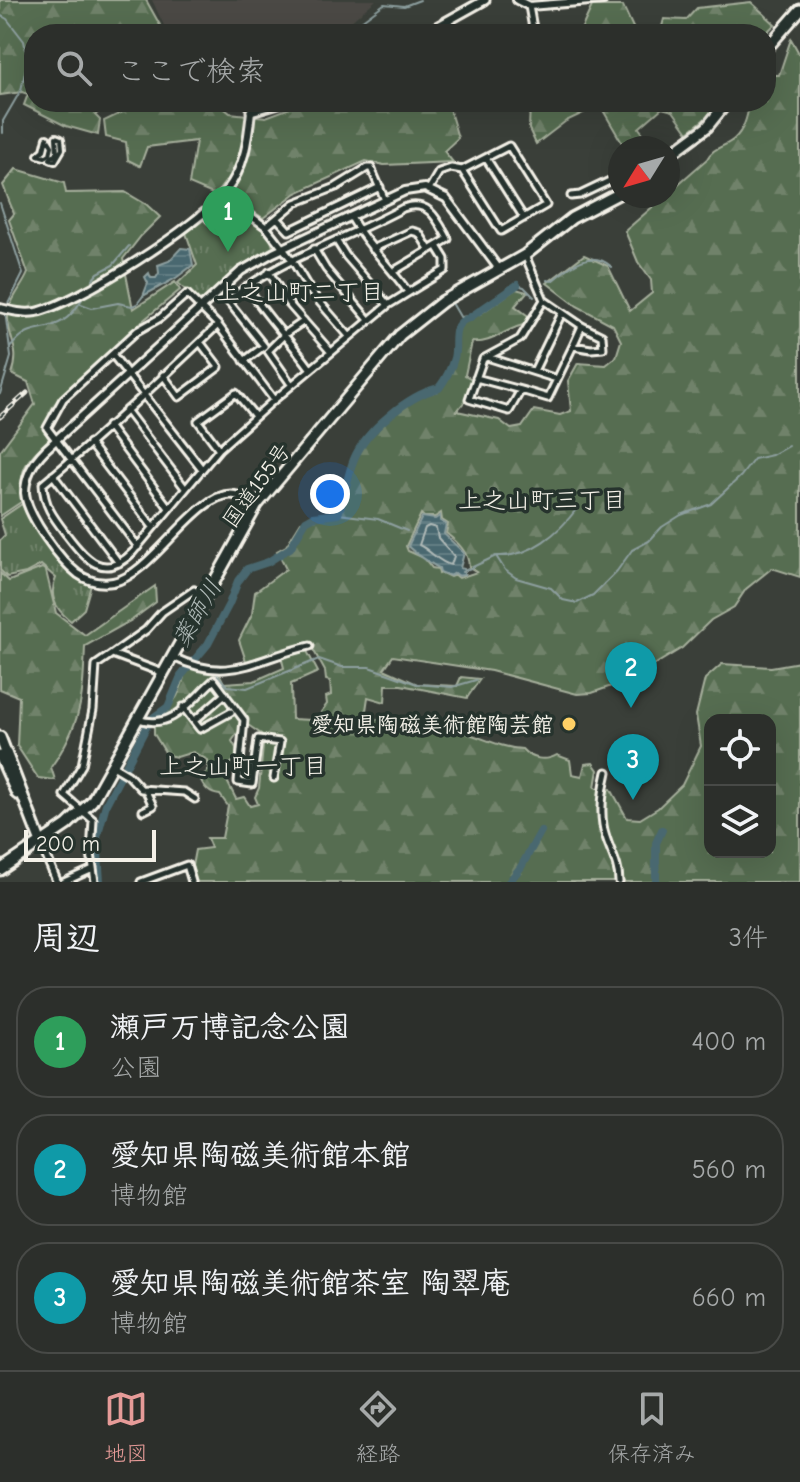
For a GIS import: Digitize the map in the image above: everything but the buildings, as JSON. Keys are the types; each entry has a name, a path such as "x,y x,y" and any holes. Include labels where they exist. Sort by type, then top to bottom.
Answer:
{"highway":[{"path":"776,38 800,10"},
{"path":"680,147 707,127 719,112"},
{"name":"国道155号","path":"0,870 84,810 113,766 257,505 400,335 435,306 525,255 572,218 608,199"},
{"path":"0,737 40,844"},
{"path":"0,756 40,844"}],"main road":[{"path":"442,24 485,0"}],"street":[{"path":"517,0 529,6 603,0"},
{"path":"529,6 532,24"},
{"path":"4,309 34,312 61,304 129,266 204,213 226,191 238,173 251,112"},
{"path":"56,137 61,139 60,153 55,161 50,159 57,153 56,137"},
{"path":"47,138 52,146 50,154 45,157 38,155 44,150 47,138"},
{"path":"429,189 432,179 439,172 451,168 462,170 511,147 546,202 501,231 462,170"},
{"path":"486,158 524,218"},
{"path":"266,227 295,203 336,187 367,168 371,168 385,200"},
{"path":"571,196 608,182"},
{"path":"277,218 289,231 380,187"},
{"path":"257,505 235,495 216,498 135,572 115,582 96,582 76,572 65,561 33,519 27,502 26,479 31,466 56,439 241,271 385,200 415,188 429,189 446,198 499,269"},
{"path":"204,213 209,219 233,203 266,227 292,260 311,292 349,336"},
{"path":"244,361 264,346 228,304 247,286 314,249 403,208 416,205 434,214 448,239 394,271"},
{"path":"351,217 372,249 394,271 408,292"},
{"path":"372,249 412,231 419,233 429,249"},
{"path":"336,240 388,305"},
{"path":"218,325 43,484 45,504 84,557 93,563 107,566 119,563 138,547 219,449 254,415 388,305 445,270 445,259 437,246"},
{"path":"314,249 326,269 369,320"},
{"path":"525,255 544,300 602,336 603,348 573,346"},
{"path":"269,272 288,303 330,351"},
{"path":"247,286 267,316 285,334 310,368"},
{"path":"138,547 47,428 63,399 137,331 160,318 187,294 218,325 274,400"},
{"path":"521,390 509,411 469,399 483,359 520,339 544,300"},
{"path":"534,371 562,313"},
{"path":"291,384 268,351 305,320"},
{"path":"476,378 548,398 582,326"},
{"path":"163,375 179,397 219,367 200,342"},
{"path":"112,354 202,469"},
{"path":"487,357 557,379"},
{"path":"219,449 198,421 236,393 254,415"},
{"path":"126,410 185,488"},
{"path":"108,426 169,508"},
{"path":"89,443 153,527"},
{"path":"53,475 119,563"},
{"path":"95,882 93,820 64,795 82,765 93,710 96,665 194,590 205,599"},
{"path":"172,656 192,666 221,671 310,646"},
{"path":"112,654 163,673"},
{"path":"138,719 150,723 171,720 214,680 244,720 238,782 252,784 258,739"},
{"path":"194,721 225,694"},
{"path":"183,707 200,729 231,712"},
{"path":"243,739 280,742 274,778"},
{"path":"113,766 128,775 141,789 184,792 195,799"},
{"path":"607,772 602,804 603,826 616,857 619,882"},
{"path":"143,811 153,806 145,788"},
{"path":"40,844 57,882"},
{"path":"144,881 187,865 192,881 184,882"},
{"path":"64,882 93,869"}],"shaded area":[{"path":"152,0 376,0 348,24 163,24"}],"green space":[{"path":"0,0 146,0 159,24 24,24 24,93 0,95"},
{"path":"751,2 775,24 663,24 664,19 686,20 697,8"},
{"path":"592,6 623,6 631,24 584,24"},
{"path":"791,39 800,55 800,577 772,568 746,589 734,607 711,620 682,648 631,679 592,693 577,694 491,671 393,656 384,669 417,684 457,686 461,677 480,679 467,698 386,685 385,702 368,697 365,717 463,732 522,749 538,758 557,755 570,760 572,774 582,776 585,764 593,763 598,770 595,787 611,789 627,818 640,819 658,808 682,785 701,746 696,715 705,679 722,664 771,667 800,662 800,882 197,882 192,866 195,850 211,848 207,838 222,838 228,806 220,795 203,785 200,778 208,771 208,760 193,752 177,757 167,755 154,734 154,719 177,697 186,666 219,673 224,683 254,681 284,668 281,656 307,651 318,672 291,684 292,719 311,720 313,725 326,722 321,712 327,704 326,697 331,695 330,681 326,680 325,671 310,644 246,661 239,640 252,614 255,592 286,569 277,551 286,546 301,522 339,515 355,461 369,438 402,408 439,391 450,372 462,317 480,314 516,289 527,292 515,306 531,318 528,324 493,338 472,342 465,375 473,380 465,401 457,411 499,420 511,429 522,427 534,410 560,415 571,411 568,381 578,363 606,365 616,357 621,341 613,325 577,306 547,283 584,255 608,266 630,311 652,293 651,280 638,262 625,231 651,208 680,208 680,183 712,152 738,135 748,112 776,112 776,75 779,75","holes":["441,513 442,520 448,524 446,533 465,552 469,567 477,572 459,578 439,574 438,569 432,568 424,558 408,551 406,546 421,514 435,517","248,725 264,736 259,788 255,797 258,804 250,806 244,797 236,799 222,771 236,759 232,741 239,731"]},
{"path":"38,112 99,112 95,115 100,120 98,135 66,126"},
{"path":"229,112 266,117 279,112 450,112 458,138 444,151 453,162 384,165 366,161 296,193 263,218 233,197 225,182 215,195 189,184 196,141 147,147 140,166 128,160 126,142 106,137 104,121 121,113"},
{"path":"530,112 585,112 566,121 536,144 529,129"},
{"path":"604,112 657,112 639,128 645,136 618,136"},
{"path":"674,112 711,112 688,132"},
{"path":"16,169 64,183 66,193 125,192 147,205 160,217 123,259 133,309 175,282 180,290 134,328 60,399 43,429 49,439 25,466 21,502 0,516 0,451 35,404 28,382 12,374 15,352 8,313 28,273 9,220 14,214 3,185"},
{"path":"228,195 237,212 266,233 273,247 234,272 200,303 178,283 197,265 186,233"},
{"path":"22,504 33,526 60,562 91,585 84,609 71,621 61,612 53,597 56,578 41,565 26,573 7,577 0,570 0,540 5,535 0,519"},
{"path":"42,568 46,571 56,613 85,635 155,586 156,602 132,620 85,646 79,710 69,737 51,767 55,780 38,778 17,746 19,697 0,689 0,573 9,581"}],"water":[{"path":"181,248 190,249 193,265 143,296 148,283 145,277 149,273 151,278 156,278 158,265 169,261"},
{"path":"440,516 440,521 446,524 444,534 464,553 460,568 464,569 464,575 455,573 450,576 440,572 439,568 408,546 422,517 435,519"}],"waterway":[{"path":"357,24 384,4 404,6 420,0"},
{"path":"0,15 7,19 24,41"},
{"path":"3,133 3,121 21,90 24,77"},
{"path":"0,203 23,274 7,306"},
{"path":"93,279 113,265 129,246"},
{"path":"547,280 552,281 573,265 588,259 596,259 612,267"},
{"path":"517,285 524,287 534,297"},
{"name":"薬師川","path":"100,882 97,837 106,804 150,720 168,707 181,676 208,644 238,581 247,569 268,562 290,548 306,521 313,517 338,514 354,459 368,437 402,406 439,388 453,362 459,325 517,285"},
{"path":"10,348 25,333 64,320 77,308 85,293"},
{"path":"81,304 92,308 118,303 132,306 143,296"},
{"path":"452,303 462,320"},
{"path":"0,394 11,357 5,311"},
{"path":"462,572 496,556 505,570 516,578 551,588 563,600 577,603 593,595 617,571 632,550 649,541 662,527 681,515 711,504 754,459 772,455 788,446"},
{"path":"497,556 521,553 543,542 578,507"},
{"path":"338,514 378,519 407,531"},
{"path":"215,672 227,686 247,688 319,659 342,667 369,667 417,684 452,687 476,680"},
{"path":"193,661 212,667"},
{"path":"656,882 656,843 662,830"},
{"path":"509,882 541,831"}],"railway":[{"path":"0,417 27,393"}],"place":[{"name":"瀬戸万博記念公園","path":"228,252"},
{"name":"愛知県陶磁美術館本館","path":"631,708"},
{"name":"愛知県陶磁美術館陶芸館","path":"569,724"},
{"name":"愛知県陶磁美術館茶室 陶翠庵","path":"633,800"}],"district":[{"name":"上之山町二丁目","path":"300,292"},
{"name":"上之山町三丁目","path":"542,500"},
{"name":"上之山町一丁目","path":"243,766"}]}
